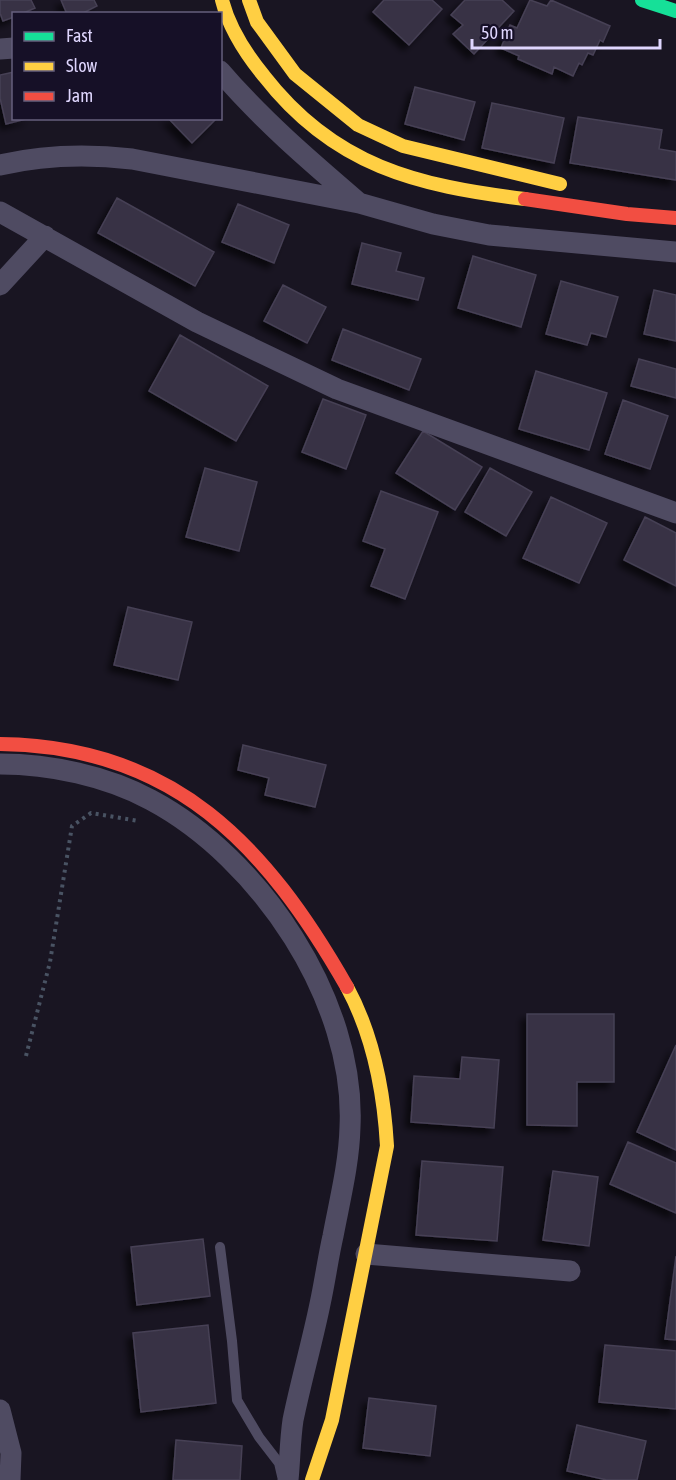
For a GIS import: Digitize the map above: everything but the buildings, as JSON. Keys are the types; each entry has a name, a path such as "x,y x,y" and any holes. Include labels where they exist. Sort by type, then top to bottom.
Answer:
{"main road":[{"path":"222,0 233,29 263,77 281,97 320,133 343,148 387,170 419,181 456,189 641,217 676,218"},
{"path":"249,0 257,22 295,74 358,125 403,146 542,181 574,186"},
{"path":"642,0 676,11"},
{"path":"650,203 676,218"},
{"path":"0,744 56,747 125,765 160,780 218,819 254,853 289,896 319,938 354,998 380,1080 386,1112 387,1146 332,1420 312,1480"}],"street":[{"path":"222,73 291,145 359,203"},
{"path":"0,165 19,160 74,156 116,157 359,203 433,224 489,235 676,252"},
{"path":"0,212 197,322 337,389 676,513"},
{"path":"0,285 45,236"},
{"path":"0,764 52,768 118,785 150,799 205,835 238,867 273,909 301,949 335,1020 349,1090 351,1125 346,1174 321,1301 293,1422 288,1480"},
{"path":"366,1254 570,1271"},
{"path":"0,1410 11,1453 10,1480"}],"lane":[{"path":"220,1247 237,1400 259,1437 279,1463 283,1480"}],"path":[{"path":"26,1056 50,962 72,826 91,813 126,818 147,824"}],"traffic: fast":[{"path":"642,0 676,11"}],"traffic: slow":[{"path":"222,0 239,40 264,76 291,107 319,131 349,151 413,178 448,187 525,199"},
{"path":"249,0 257,22 295,74 358,125 403,146 560,184"},
{"path":"312,1480 332,1420 387,1146 376,1065 364,1025 347,987"}],"traffic: jam":[{"path":"525,199 627,214 676,218"},
{"path":"0,744 62,749 116,763 165,784 208,813 247,848 283,889 316,936 347,987"}]}
